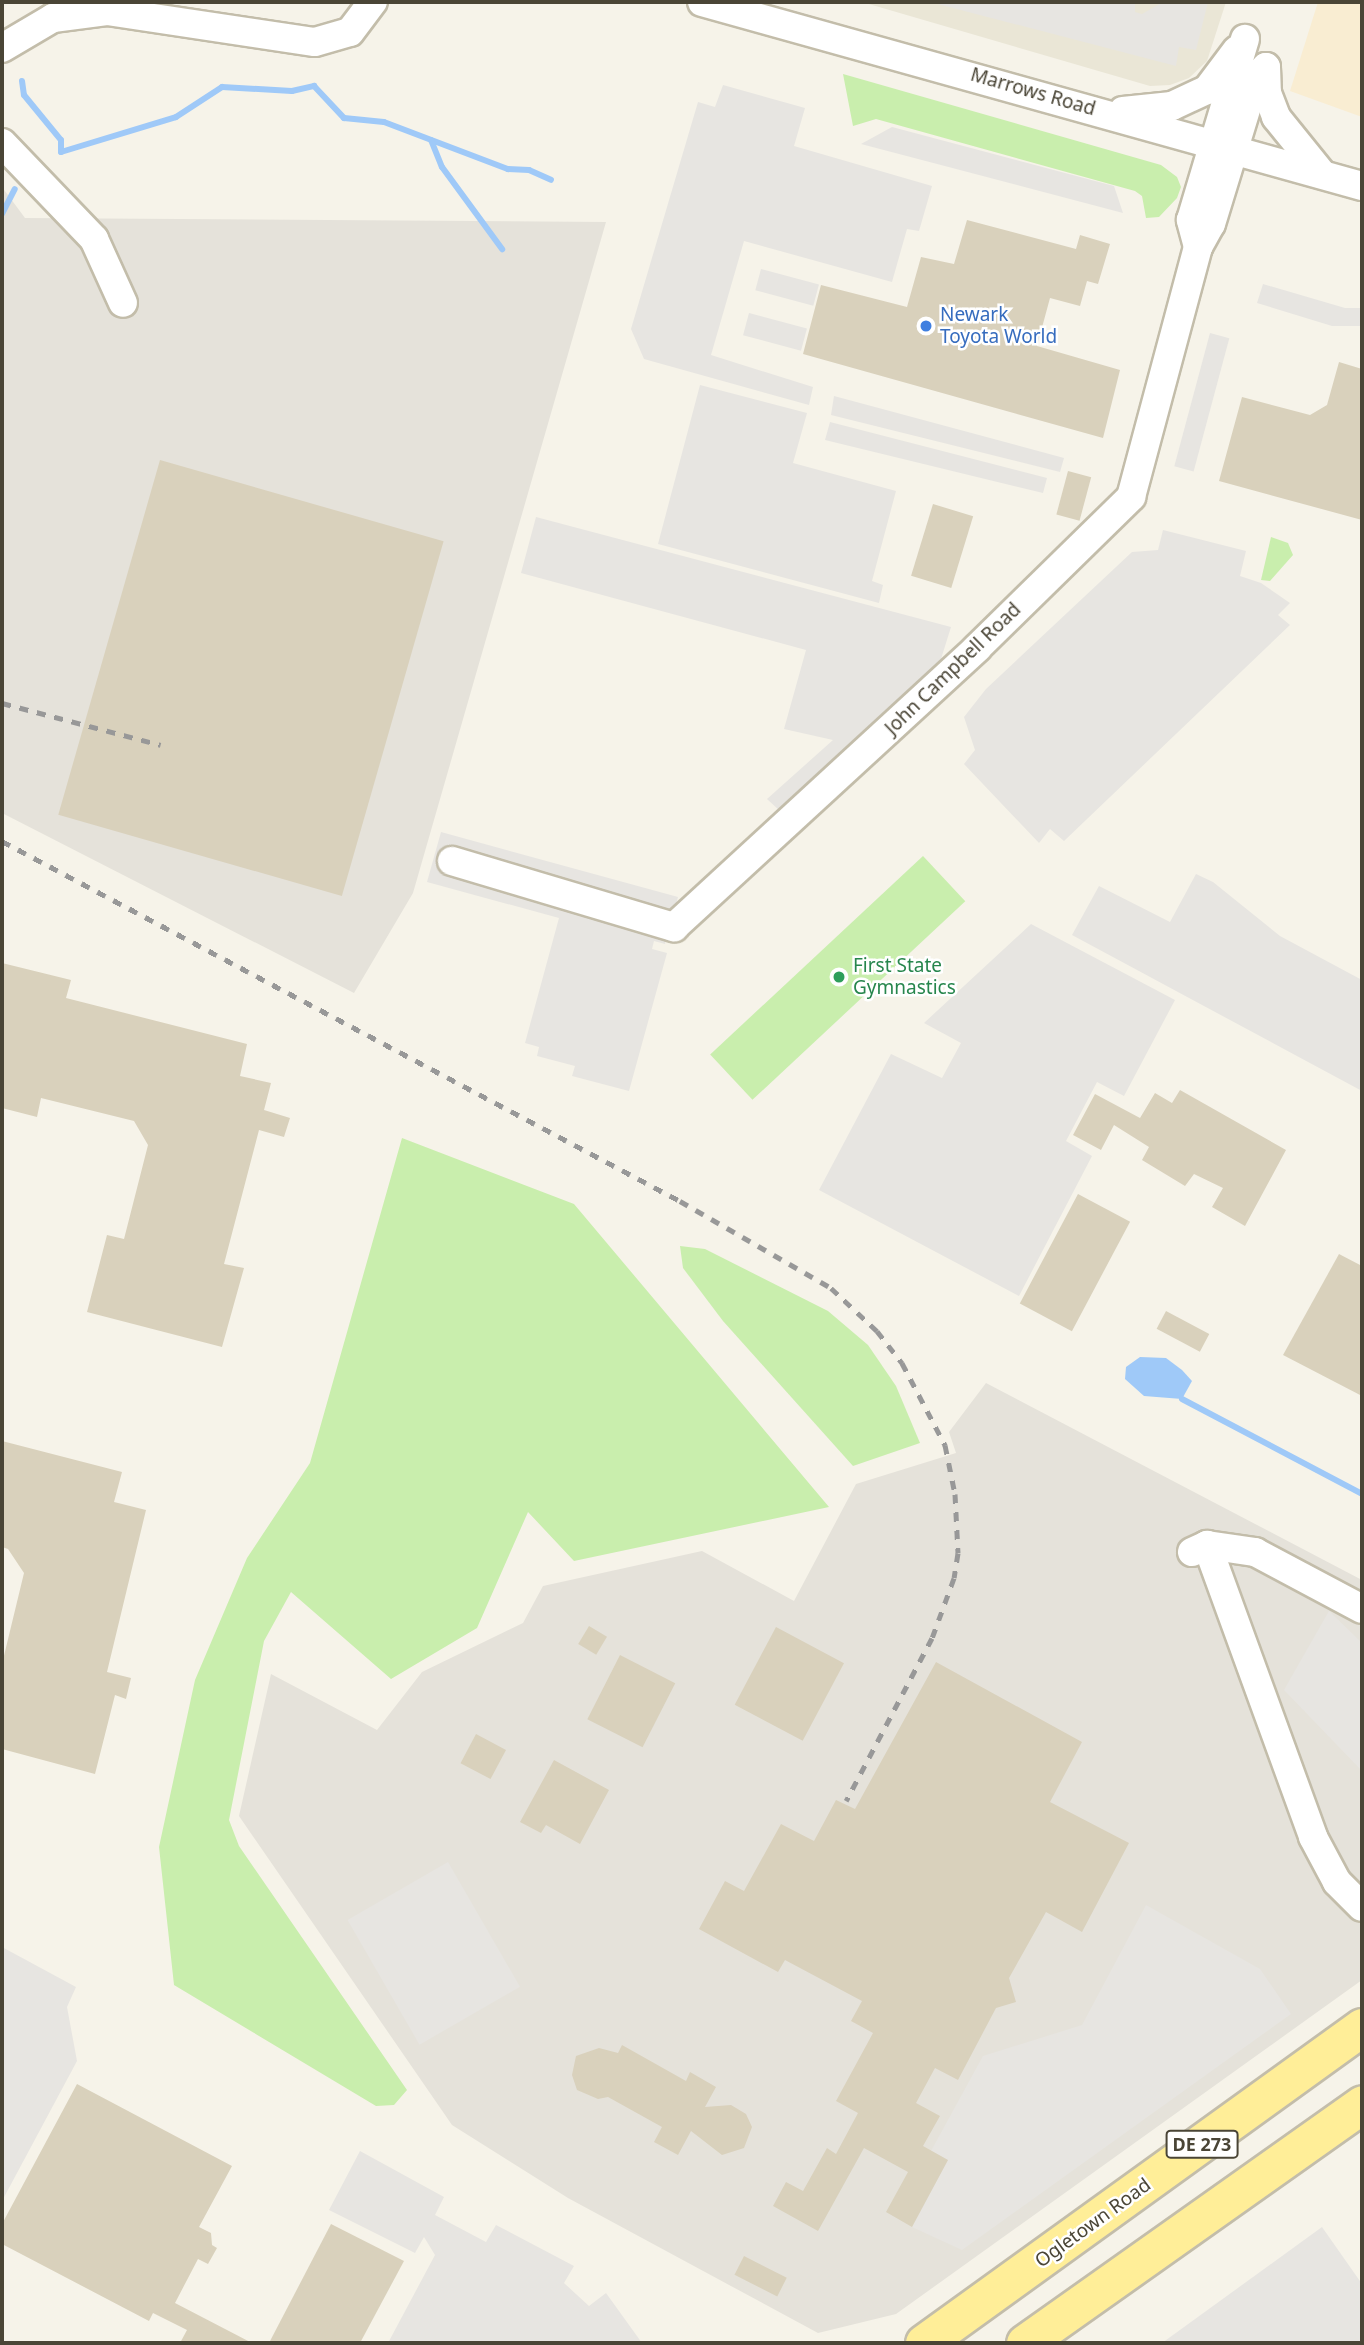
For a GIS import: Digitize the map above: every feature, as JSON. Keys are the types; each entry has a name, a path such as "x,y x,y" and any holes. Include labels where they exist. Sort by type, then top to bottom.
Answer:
{"main road":[{"name":"Ogletown Road","path":"924,2343 1362,2028"},
{"path":"1313,2139 1362,2094"},
{"name":"DE 273","path":"1025,2343 1362,2104"}],"street":[{"path":"2,48 53,18 107,11 315,42 350,32 373,2"},
{"name":"Marrows Road","path":"702,2 1103,111 1362,186"},
{"path":"1103,111 1172,106 1207,90 1245,39 1224,146"},
{"path":"1224,146 1256,77 1266,67 1267,93 1276,117 1322,174"},
{"path":"2,143 94,239 122,303"},
{"name":"John Campbell Road","path":"453,861 658,924 674,927 688,919 1131,497 1198,247 1211,224 1224,146"},
{"path":"1362,1609 1255,1552 1198,1550 1312,1837 1337,1882 1362,1907"}],"shaded area":[{"path":"862,2 1226,2 1207,61 1189,78 1170,85 1150,86"},
{"path":"930,2 1135,2 1135,12 1142,14 1163,2 1208,2 1196,50 1179,47 1176,66"},
{"path":"1318,2 1362,2 1362,117 1290,91"},
{"path":"723,85 805,108 794,146 932,186 919,231 907,229 892,282 744,241 711,355 813,387 809,405 644,359 631,329 698,102 715,107"},
{"path":"892,127 1114,186 1123,213 861,144"},
{"path":"2,187 25,218 606,222 413,893 354,993 2,813"},
{"path":"761,269 819,285 813,306 755,290"},
{"path":"1263,284 1345,308 1362,308 1362,326 1332,326 1257,303"},
{"path":"749,313 807,329 801,351 743,335"},
{"path":"1210,333 1229,338 1194,471 1174,466"},
{"path":"700,385 807,413 793,463 896,491 872,581 883,585 879,603 658,544"},
{"path":"834,396 1064,458 1060,472 831,415"},
{"path":"830,422 1047,478 1043,493 825,440"},
{"path":"536,517 951,627 936,675 780,811 767,799 833,740 784,729 806,650 521,573"},
{"path":"1163,530 1246,551 1240,576 1261,583 1290,603 1278,615 1290,625 1064,841 1050,829 1039,843 964,764 975,750 964,717 986,689 1132,552 1158,550"},
{"path":"441,832 678,897 665,944 654,941 652,949 667,953 629,1091 572,1076 575,1066 537,1056 539,1047 525,1043 559,918 427,882"},
{"path":"1196,874 1213,882 1280,936 1362,980 1362,1091 1072,935 1099,886 1170,922"},
{"path":"1031,924 1175,1000 1124,1096 1097,1082 1066,1141 1092,1156 1019,1296 819,1190 891,1054 942,1078 961,1043 924,1023"},
{"path":"986,1383 1362,1580 1362,1980 896,2314 818,2333 568,2198 452,2125 239,1816 271,1674 377,1730 422,1672 523,1623 543,1586 702,1551 794,1601 856,1484 956,1453 949,1432"},
{"path":"1329,1611 1362,1643 1362,1771 1284,1690"},
{"path":"448,1862 520,1987 420,2045 348,1920"},
{"path":"1146,1905 1260,1969 1291,2014 962,2250 912,2227 948,2160 931,2151 983,2056 1082,2025"},
{"path":"2,1947 76,1987 67,2007 77,2061 2,2201"},
{"path":"360,2151 444,2197 435,2215 486,2242 496,2225 574,2266 564,2283 589,2306 606,2293 642,2343 388,2343 435,2255 424,2237 415,2253 329,2210"},
{"path":"1322,2227 1362,2284 1362,2343 1162,2343"}],"green space":[{"path":"843,74 1161,165 1177,177 1181,187 1177,198 1159,217 1146,218 1142,196 1135,191 876,119 853,126"},
{"path":"1271,537 1288,543 1293,555 1270,581 1261,580"},
{"name":"First State Gymnastics","path":"923,856 965,901 752,1100 710,1054"},
{"path":"402,1138 574,1204 829,1507 574,1561 528,1512 477,1628 391,1679 291,1592 264,1641 229,1820 239,1846 407,2090 394,2105 376,2106 174,1985 159,1847 195,1680 247,1558 310,1463"},
{"path":"680,1246 705,1249 828,1311 868,1345 896,1386 920,1443 853,1466 723,1321 683,1268"}],"water":[{"path":"1140,1357 1166,1358 1182,1370 1192,1381 1182,1399 1144,1396 1125,1379 1126,1367"}],"building":[{"name":"Newark Toyota World","path":"967,220 1076,249 1080,235 1110,244 1098,284 1087,281 1080,306 1050,298 1037,346 1120,370 1103,438 803,354 821,285 907,307 921,257 954,264"},
{"path":"1339,362 1362,369 1362,520 1219,481 1242,397 1310,415 1327,405"},
{"path":"160,460 444,541 342,896 58,815"},
{"path":"1068,471 1091,477 1080,521 1056,514"},
{"path":"933,504 973,516 951,588 911,576"},
{"path":"2,963 71,980 66,998 247,1044 240,1076 271,1083 264,1110 290,1118 284,1137 259,1130 224,1264 244,1268 222,1347 87,1312 107,1235 124,1239 148,1145 134,1121 41,1098 37,1117 2,1108"},
{"path":"1180,1090 1286,1150 1245,1226 1212,1207 1223,1188 1194,1174 1185,1186 1142,1160 1149,1147 1114,1125 1101,1150 1073,1135 1095,1094 1140,1118 1155,1093 1172,1103"},
{"path":"1078,1194 1130,1222 1072,1331 1020,1303"},
{"path":"1339,1254 1362,1266 1362,1396 1283,1355"},
{"path":"1166,1311 1209,1334 1200,1352 1157,1329"},
{"path":"2,1441 122,1472 114,1502 146,1510 107,1672 131,1678 126,1699 115,1695 95,1774 2,1749 2,1664 24,1573 8,1549 2,1547"},
{"path":"589,1626 607,1637 596,1655 578,1644"},
{"path":"776,1627 844,1663 803,1741 735,1705"},
{"path":"620,1655 675,1683 643,1747 587,1719"},
{"path":"936,1662 1082,1742 1050,1802 1129,1843 1082,1932 1046,1912 1009,1978 1016,2002 996,2008 958,2080 935,2068 916,2103 940,2116 923,2146 948,2160 912,2227 886,2212 908,2172 864,2148 818,2231 773,2206 786,2182 803,2191 827,2148 836,2154 858,2113 836,2101 873,2033 851,2021 862,2001 785,1960 778,1972 699,1929 725,1881 744,1891 781,1824 814,1841 836,1800 855,1809"},
{"path":"476,1734 506,1750 491,1779 461,1763"},
{"path":"554,1760 609,1790 580,1844 546,1825 541,1833 520,1822"},
{"path":"622,2045 686,2081 690,2072 716,2087 705,2107 731,2105 746,2114 752,2127 744,2148 722,2155 691,2131 678,2155 654,2142 662,2127 608,2097 598,2099 577,2090 572,2075 576,2056 599,2048 618,2053"},
{"path":"77,2084 232,2166 199,2227 211,2233 212,2245 217,2248 208,2264 198,2259 175,2303 252,2343 180,2343 187,2330 153,2313 149,2321 2,2244 2,2224"},
{"path":"331,2224 404,2261 360,2343 269,2343"},
{"path":"744,2256 787,2278 777,2297 734,2275"}],"waterway":[{"path":"22,81 24,95 61,140 61,152 176,117 222,87 292,91 314,86 344,118 384,122 508,169 529,170 551,180"},
{"path":"431,140 442,167 502,249"},
{"path":"2,214 15,189"},
{"path":"1182,1399 1362,1494"}],"railway":[{"path":"2,703 161,745"},
{"path":"2,841 680,1201 831,1288 877,1331 902,1363 945,1445 955,1494 958,1553 954,1578 932,1638 846,1801"}],"place":[{"name":"Newark Toyota World","path":"926,326"},
{"name":"First State Gymnastics","path":"839,977"}]}
